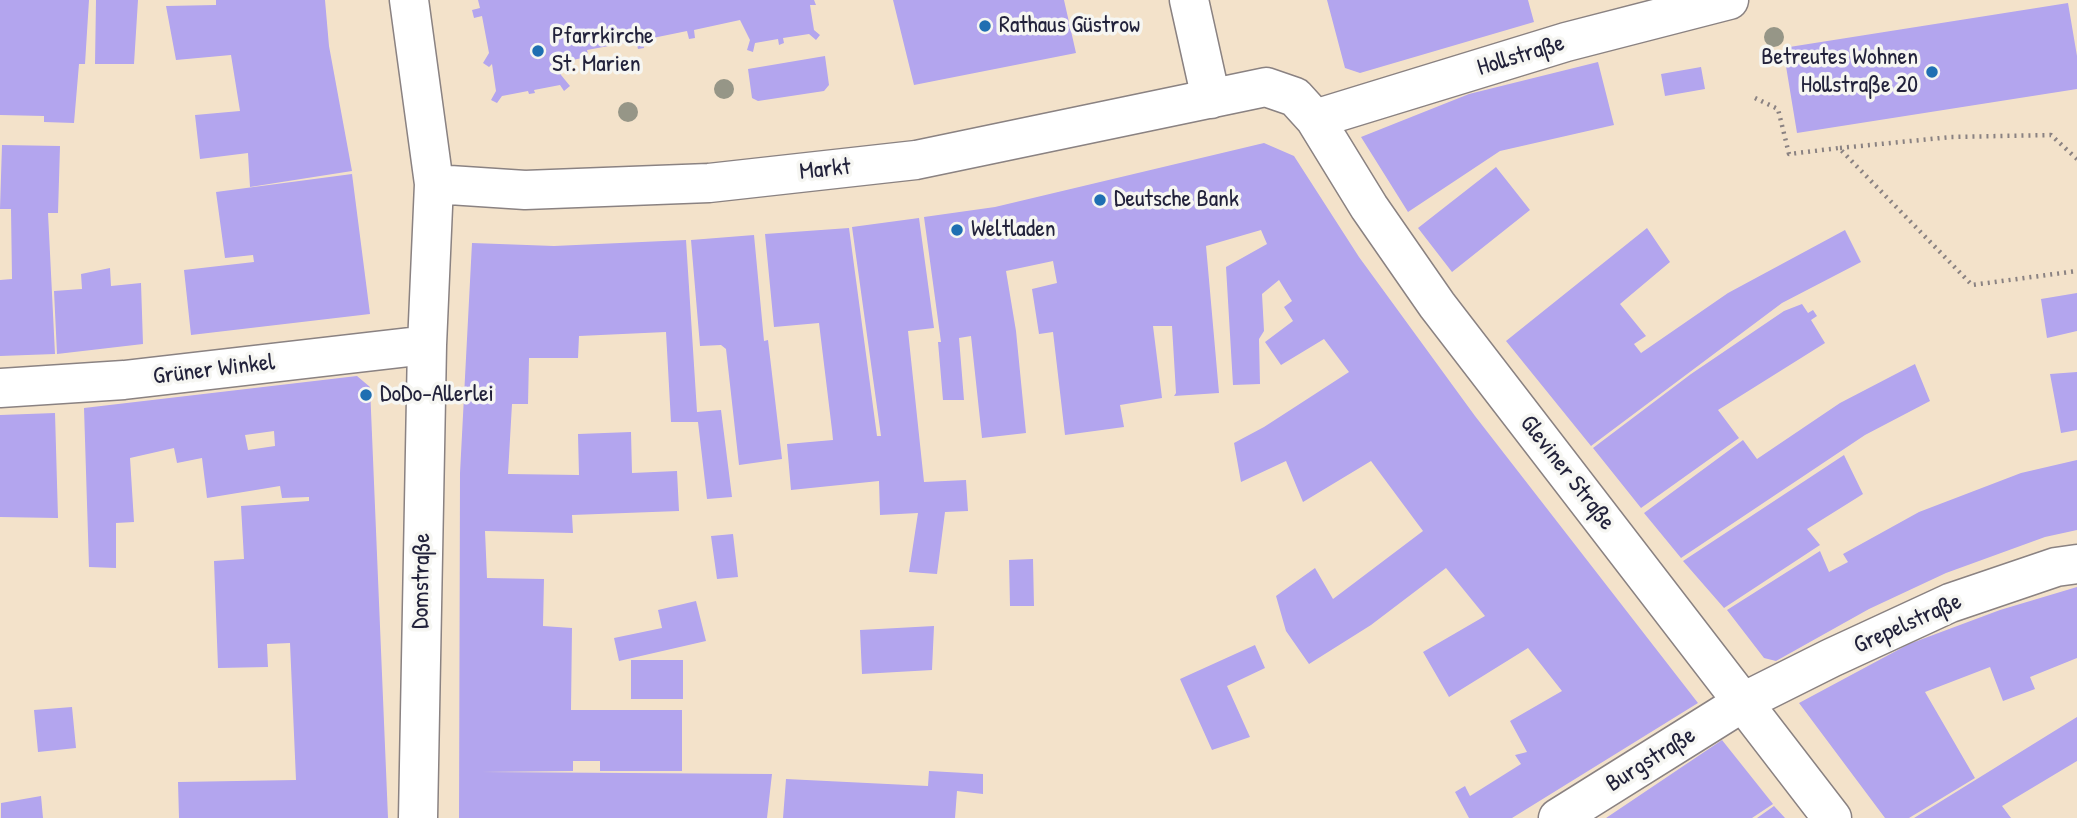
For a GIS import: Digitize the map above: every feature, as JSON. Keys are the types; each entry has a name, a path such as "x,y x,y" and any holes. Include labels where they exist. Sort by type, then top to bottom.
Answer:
{"street":[{"path":"409,0 434,184 427,345"},
{"path":"1189,0 1211,99"},
{"name":"Hollstraße","path":"1315,119 1566,42 1729,0"},
{"name":"Markt","path":"434,184 525,190 709,183 916,160 1266,87 1295,97 1315,119"},
{"name":"Gleviner Straße","path":"1315,119 1369,207 1437,305 1745,701 1832,818"},
{"name":"Grüner Winkel","path":"0,388 124,380 427,345"},
{"name":"Domstraße","path":"418,818 427,345"},
{"name":"Grepelstraße","path":"1745,701 1950,603 2056,567 2077,564"},
{"name":"Burgstraße","path":"1558,818 1745,701"}],"path":[{"path":"1755,98 1778,109 1789,154 1951,137 2051,135 2077,159"},
{"path":"1839,148 1972,285 2077,271"}],"building":[{"path":"0,0 89,0 85,64 79,64 74,123 44,122 44,116 0,115"},
{"path":"96,0 138,0 134,64 95,64"},
{"path":"216,0 325,0 329,46 352,171 250,187 248,153 200,159 195,115 240,111 231,55 176,60 166,6 216,5"},
{"name":"Pfarrkirche St. Marien","path":"478,0 814,0 816,5 810,5 814,30 820,35 816,40 809,34 783,38 784,43 779,45 778,39 755,43 753,52 747,50 750,40 740,20 694,30 695,38 689,39 687,31 643,40 644,48 638,49 636,41 587,50 589,59 559,63 561,75 570,86 564,91 560,85 534,90 535,93 529,94 528,91 502,96 497,103 491,100 496,91 492,64 489,67 483,63 489,53 482,16 474,18 472,10 480,8"},
{"name":"Rathaus Güstrow","path":"893,0 1064,0 1076,53 914,85"},
{"path":"1327,0 1528,0 1534,22 1360,73 1345,68"},
{"name":"Betreutes Wohnen Hollstraße 20","path":"2068,3 2077,56 2077,89 1797,133 1783,48"},
{"path":"825,56 829,85 824,91 758,101 752,98 748,69"},
{"path":"1598,62 1614,125 1500,151 1408,212 1361,137 1469,94"},
{"path":"1701,67 1705,89 1665,96 1661,74"},
{"path":"1264,143 1294,156 1359,257 1475,416 1698,703 1512,818 1469,818 1455,792 1465,786 1470,796 1521,764 1515,755 1527,752 1510,721 1562,691 1528,648 1449,697 1423,652 1485,616 1446,568 1371,625 1309,664 1286,631 1276,596 1315,568 1333,599 1423,531 1371,461 1303,502 1286,461 1241,482 1234,443 1264,427 1349,372 1324,339 1281,365 1265,342 1293,321 1284,307 1292,301 1279,280 1262,294 1264,331 1259,339 1260,384 1233,385 1226,267 1267,244 1261,230 1206,246 1219,393 1174,396 1172,326 1153,326 1162,398 1120,405 1124,427 1065,435 1053,332 1039,334 1032,289 1057,283 1053,261 1006,271 1016,331 1026,433 982,438 971,336 959,338 964,400 943,400 938,342 941,342 924,217 995,207"},
{"path":"2,145 60,146 58,213 48,213 55,354 0,356 0,280 12,279 11,209 0,209"},
{"path":"1496,167 1530,210 1452,272 1418,228"},
{"path":"352,174 370,314 191,335 184,270 254,262 253,255 225,258 216,192"},
{"path":"919,218 934,328 908,331 924,482 966,480 968,511 945,512 937,574 909,572 918,513 880,515 879,481 791,490 787,444 833,440 832,430 819,323 774,327 765,234 849,228 877,436 881,436 852,227"},
{"path":"1647,228 1670,262 1620,304 1646,336 1634,344 1641,353 1728,293 1845,230 1861,262 1782,303 1591,446 1506,341"},
{"path":"754,235 764,341 768,340 782,459 739,465 726,349 721,345 700,346 691,240"},
{"path":"686,240 697,412 721,410 732,497 707,499 698,422 671,422 666,332 579,336 578,358 529,358 528,404 512,404 508,474 579,475 578,434 631,432 632,473 677,471 679,511 572,515 573,533 485,531 487,578 544,579 543,626 572,628 571,710 682,710 682,771 600,771 600,761 573,761 573,771 482,772 772,774 767,818 459,818 460,473 472,243 554,246"},
{"path":"110,268 111,286 141,283 143,344 57,354 54,291 82,289 81,274"},
{"path":"2077,293 2077,331 2047,338 2041,299"},
{"path":"1802,304 1808,313 1813,310 1817,316 1811,320 1825,343 1718,410 1739,438 1641,508 1593,448 1691,374 1784,311"},
{"path":"1915,364 1930,401 1865,435 1681,558 1644,513 1743,440 1757,459 1840,403"},
{"path":"2077,372 2077,430 2061,433 2050,374"},
{"path":"357,376 370,387 388,818 179,818 178,782 296,780 290,643 267,644 268,667 218,668 214,561 244,559 241,506 309,501 309,497 282,498 280,486 207,498 202,458 177,463 174,448 130,458 134,522 116,523 116,568 89,567 84,408","holes":["274,431 275,446 248,450 245,435"]},
{"path":"55,413 58,518 0,517 0,415"},
{"path":"1844,455 1863,494 1807,529 1820,545 1724,608 1683,561"},
{"path":"2077,460 2077,530 2045,537 1946,573 1869,609 1776,661 1764,658 1727,610 1820,551 1829,572 1848,562 1843,554 1919,512 2021,473"},
{"path":"733,534 738,577 717,579 711,536"},
{"path":"1033,559 1034,606 1010,606 1009,560"},
{"path":"2077,587 2077,658 2030,677 2035,689 2003,701 1990,667 1925,692 1975,778 1909,818 1885,818 1799,703 1909,644 2000,610"},
{"path":"696,601 706,641 619,661 614,638 662,628 658,610"},
{"path":"934,626 932,670 862,674 860,630"},
{"path":"1255,645 1265,668 1227,686 1250,737 1212,750 1180,679"},
{"path":"631,660 683,660 683,699 631,699"},
{"path":"72,707 76,748 38,752 34,710"},
{"path":"2077,717 2077,761 2002,806 2011,818 1914,818"},
{"path":"1722,740 1773,804 1752,818 1606,818"},
{"path":"929,771 983,774 983,794 957,791 955,818 783,818 786,779 928,786"},
{"path":"41,796 43,818 1,818 1,803"},
{"path":"1774,806 1785,818 1757,818"}],"place":[{"name":"Rathaus Güstrow","path":"985,26"},
{"name":"Pfarrkirche St. Marien","path":"538,51"},
{"name":"Betreutes Wohnen Hollstraße 20","path":"1932,72"},
{"name":"Deutsche Bank","path":"1100,200"},
{"name":"Weltladen","path":"957,230"},
{"name":"DoDo-Allerlei","path":"366,395"}]}
